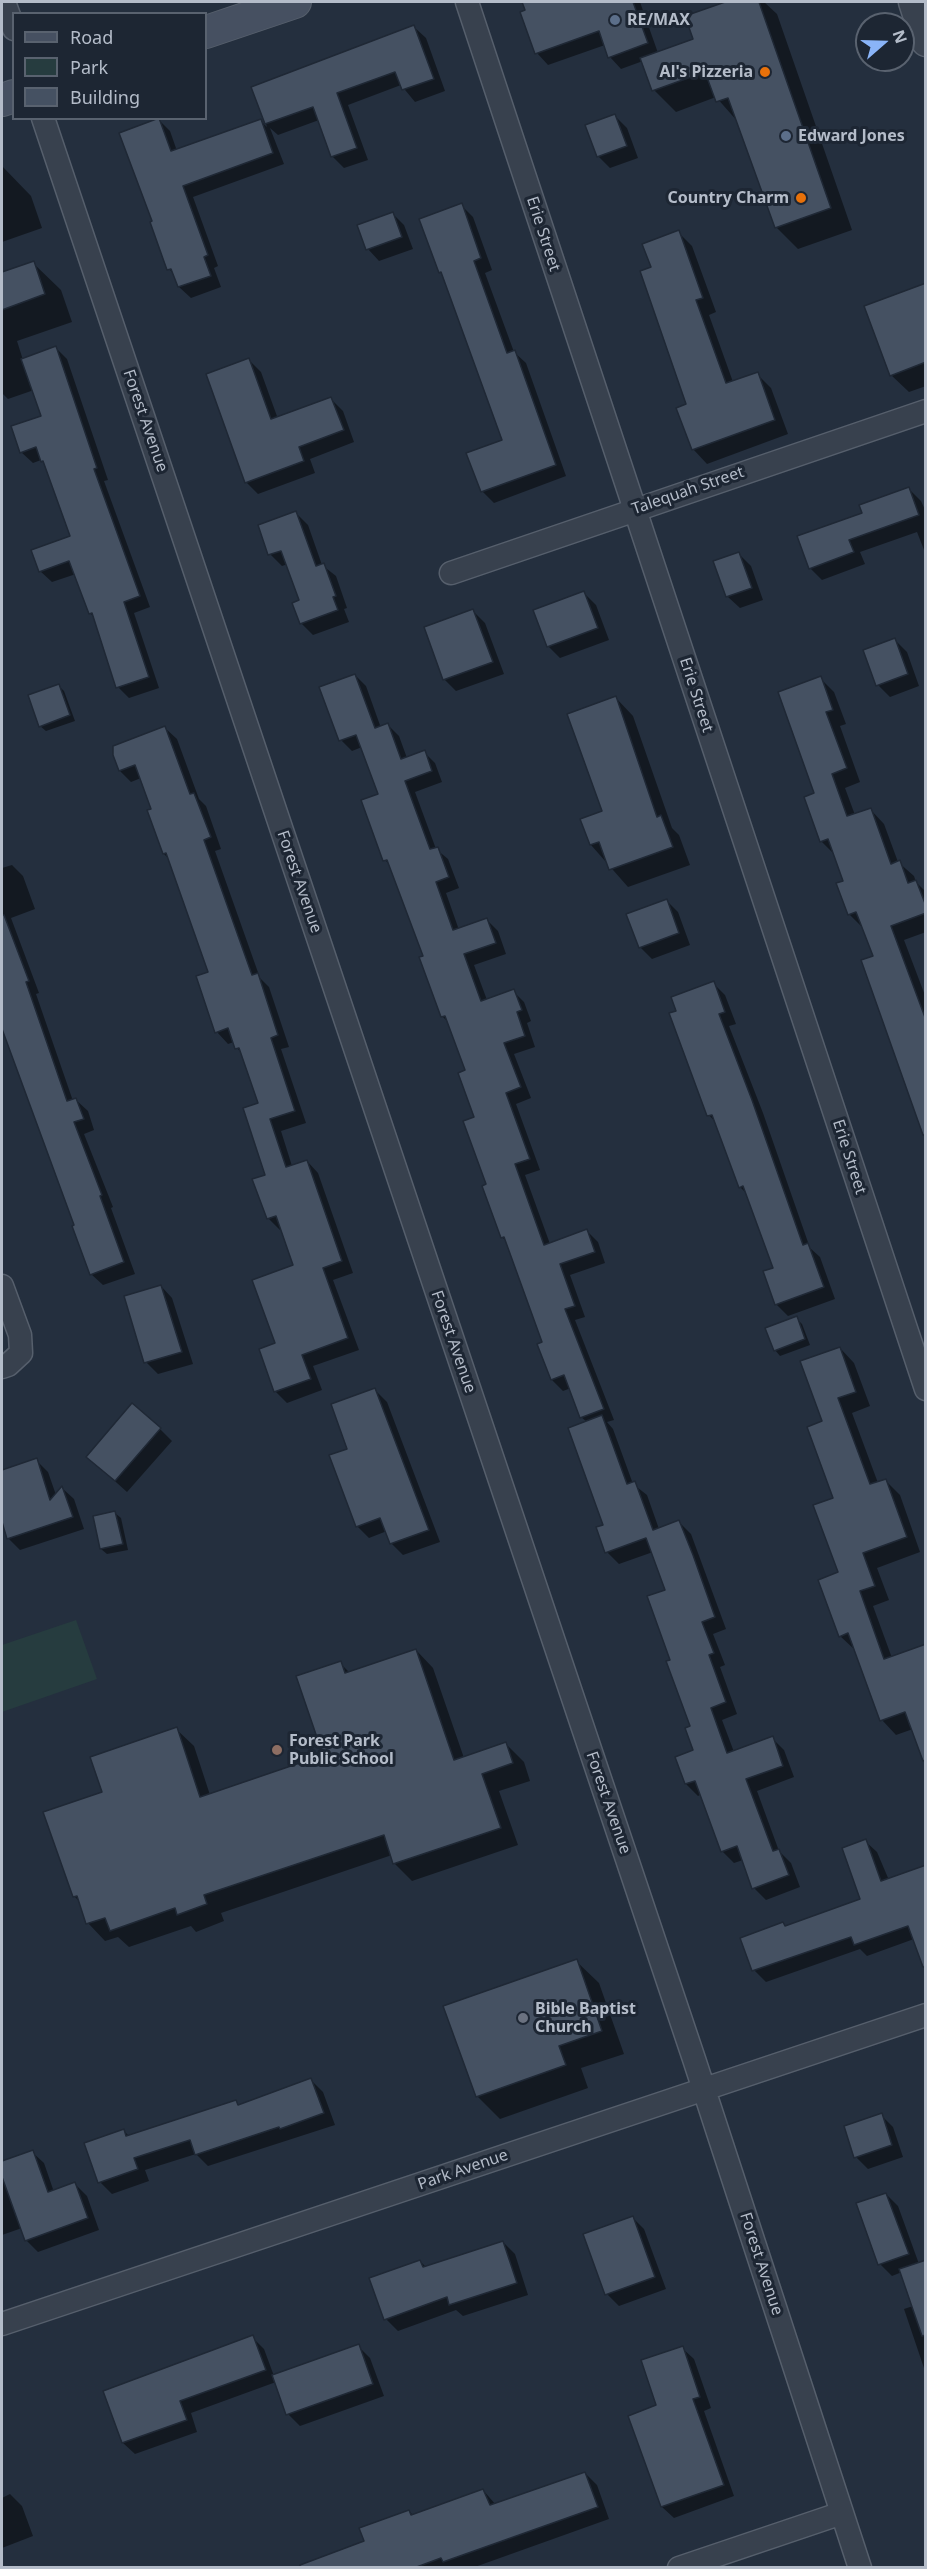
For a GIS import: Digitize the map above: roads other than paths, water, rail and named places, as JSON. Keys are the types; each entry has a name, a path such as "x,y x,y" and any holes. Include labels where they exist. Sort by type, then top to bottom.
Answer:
{"main road":[{"path":"207,32 295,2"}],"street":[{"path":"4,2 12,24"},
{"name":"Erie Street","path":"467,2 926,1389"},
{"path":"913,2 926,42"},
{"name":"Forest Avenue","path":"44,120 704,2089 860,2568"},
{"name":"Talequah Street","path":"451,573 926,411"},
{"path":"2,1286 20,1335 21,1353 8,1365 2,1367"},
{"name":"Park Avenue","path":"2,2324 926,2015"},
{"path":"679,2568 842,2513"}],"place":[{"name":"RE/MAX","path":"615,20"},
{"name":"Al's Pizzeria","path":"765,72"},
{"name":"Edward Jones","path":"786,136"},
{"name":"Country Charm","path":"801,198"},
{"name":"Forest Park Public School","path":"277,1750"},
{"name":"Bible Baptist Church","path":"523,2018"}]}
